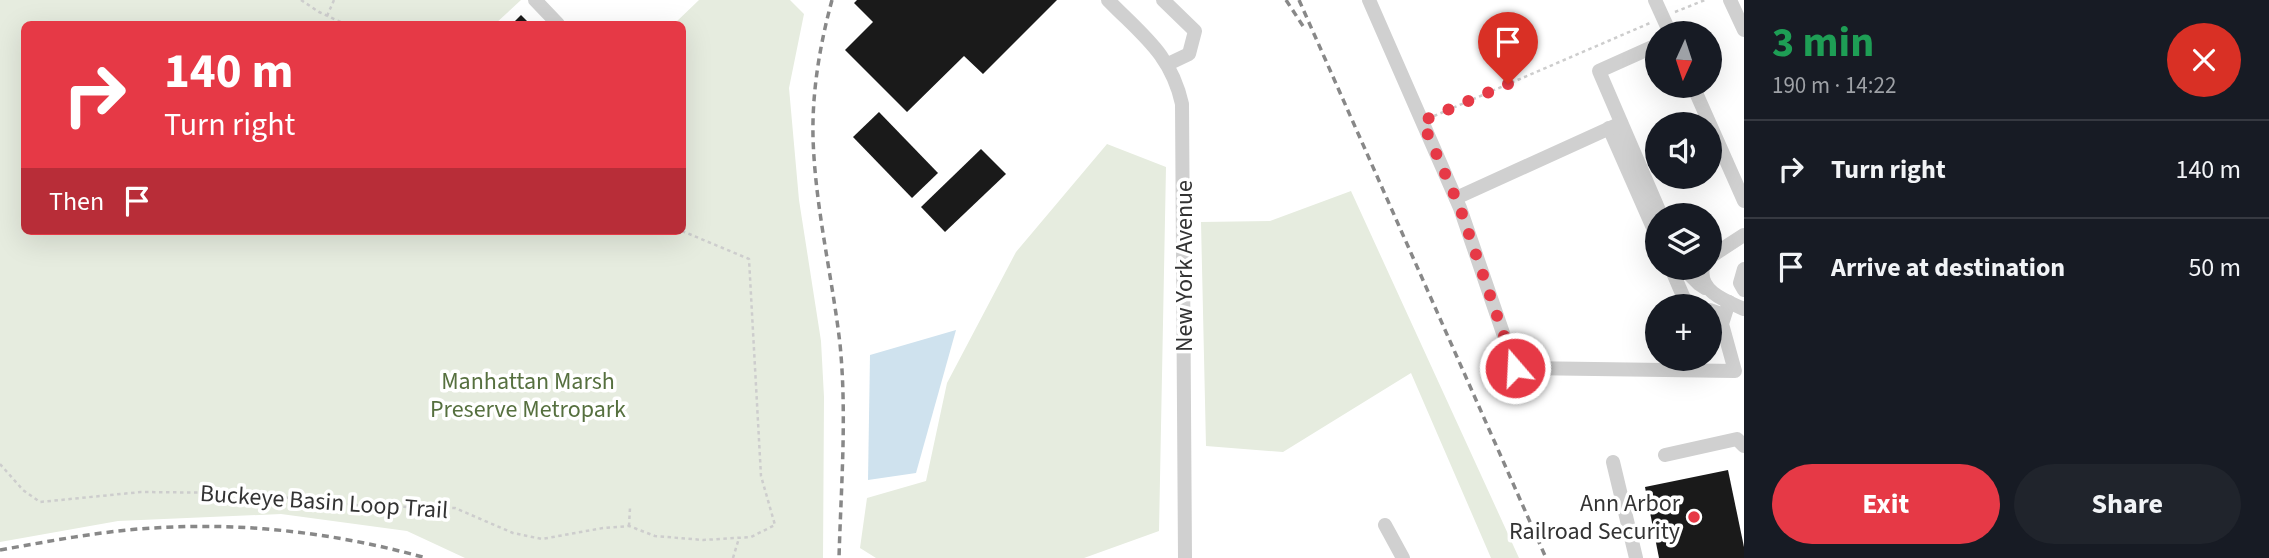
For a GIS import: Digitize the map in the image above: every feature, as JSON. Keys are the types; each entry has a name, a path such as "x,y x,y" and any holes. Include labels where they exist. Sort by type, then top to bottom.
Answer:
{"street":[{"path":"535,0 555,21"},
{"name":"New York Avenue","path":"1108,0 1163,56 1178,88 1183,120 1185,558"},
{"path":"1163,0 1195,31 1189,54 1168,64"},
{"path":"1369,0 1456,198 1515,368 1735,371 1722,324 1727,309"},
{"path":"1655,0 1664,21"},
{"path":"1730,0 1744,30"},
{"path":"1645,50 1599,71 1615,126 1645,205"},
{"path":"1456,198 1615,126"},
{"path":"1615,126 1645,166"},
{"path":"1722,161 1744,201"},
{"path":"1722,249 1744,235"},
{"path":"1744,269 1740,283 1744,290"},
{"path":"1694,280 1708,289"},
{"path":"1703,280 1727,309"},
{"path":"1722,309 1744,309"},
{"path":"1665,455 1737,439 1744,446"},
{"path":"1613,462 1636,558"},
{"path":"1385,525 1403,558"}],"path":[{"path":"301,0 338,21"},
{"path":"327,16 334,0"},
{"path":"1422,121 1704,0"},
{"name":"Buckeye Basin Loop Trail","path":"0,464 23,490 40,502 141,492 243,493 366,506 455,508 513,533 542,539 629,526 656,536 703,540 751,537 775,525 761,476 749,260 686,233"},
{"path":"629,526 630,508"},
{"path":"733,558 739,538"}],"green space":[{"name":"Manhattan Marsh Preserve Metropark","path":"0,0 521,0 498,21 21,21 21,235 686,235 686,21 677,21 699,0 790,0 804,14 789,88 799,200 821,341 824,397 823,558 465,558 407,531 281,514 118,521 0,542"},
{"path":"1107,144 1166,167 1159,531 1084,558 876,558 860,548 867,498 926,481 947,383 1016,252"},
{"path":"1351,191 1519,558 1491,558 1411,373 1283,452 1206,446 1201,222 1270,221"}],"water":[{"path":"956,330 916,473 868,480 870,355"}],"building":[{"path":"857,0 1057,0 983,74 964,56 907,112 845,50 873,22 854,3"},
{"path":"521,15 527,21 515,21"},
{"path":"879,112 938,173 912,198 853,137"},
{"path":"981,149 1006,174 945,232 921,207"},
{"name":"Ann Arbor Railroad Security","path":"1728,470 1744,558 1659,558 1645,487"}],"railway":[{"path":"832,0 818,68 813,137 817,189 837,318 842,371 843,451 839,558"},
{"path":"1286,0 1303,26"},
{"path":"1299,0 1546,558"},
{"path":"0,550 114,531 222,527 325,536 426,558"}],"place":[{"name":"Ann Arbor Railroad Security","path":"1694,517"}],"route":[{"path":"1508,84 1422,121 1460,208 1515,368"}]}
